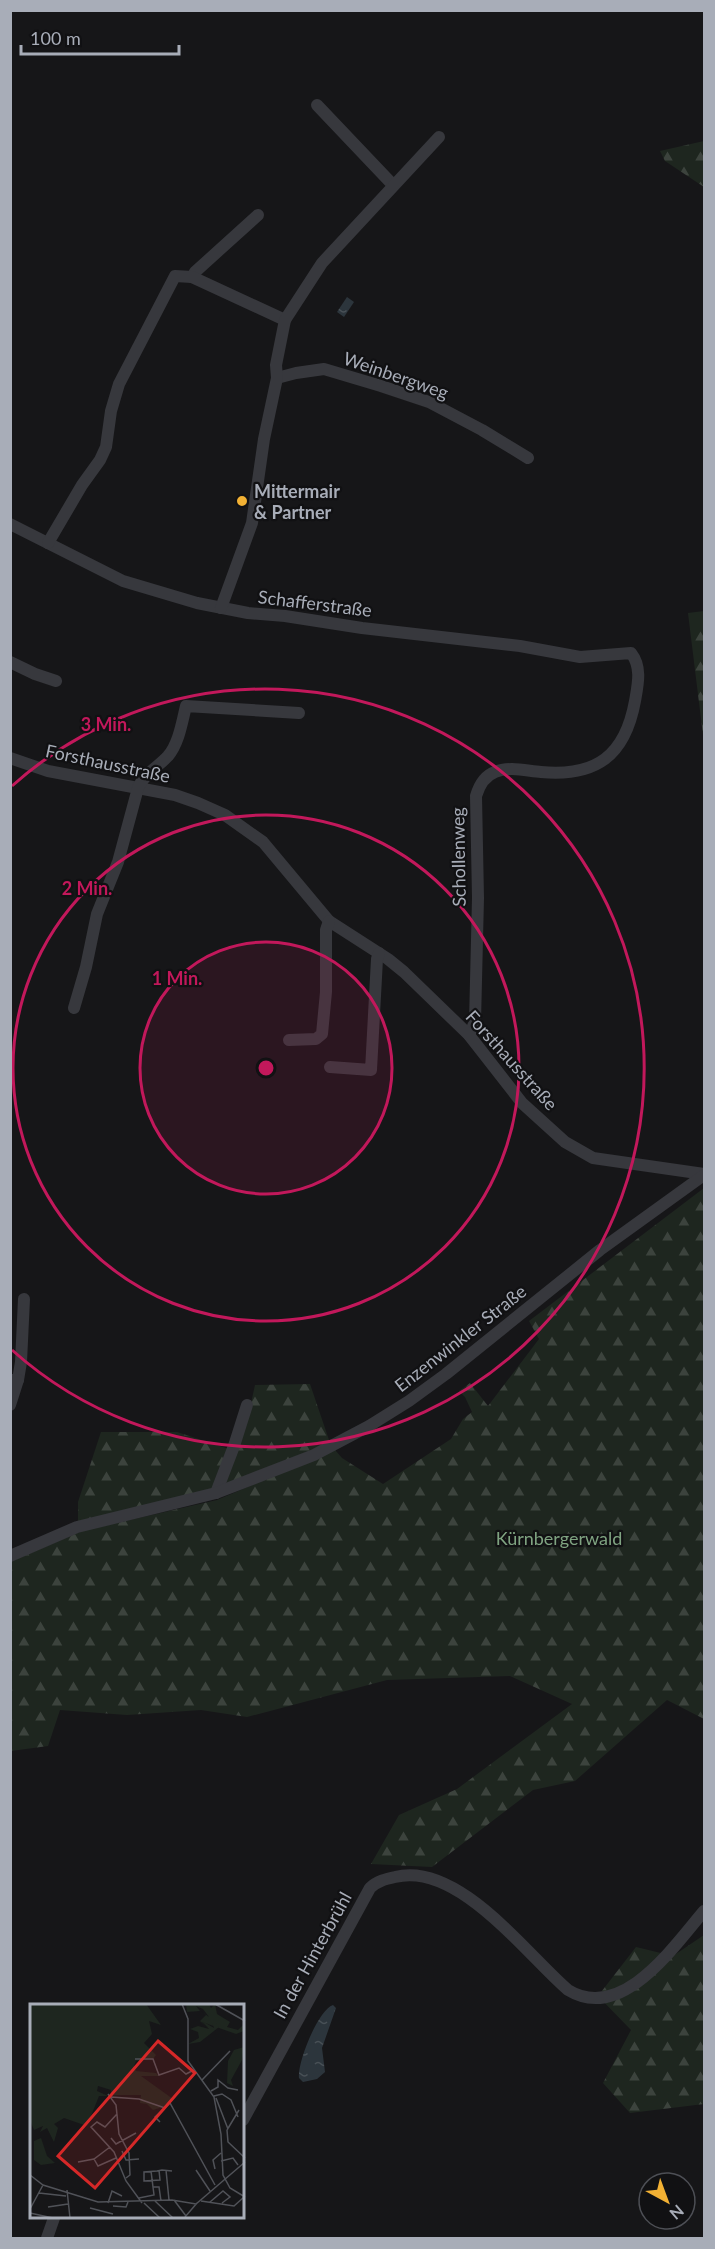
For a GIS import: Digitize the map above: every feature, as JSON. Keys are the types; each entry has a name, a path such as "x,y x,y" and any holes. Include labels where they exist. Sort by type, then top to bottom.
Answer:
{"street":[{"path":"317,105 393,185"},
{"path":"221,608 252,523 285,320 322,263 439,137"},
{"path":"192,277 258,215"},
{"path":"48,543 82,485 100,460 106,447 111,411 119,384 175,276 192,277 285,320"},
{"name":"Weinbergweg","path":"277,378 324,369 381,386 429,402 528,458"},
{"name":"Schafferstraße","path":"10,524 134,586 221,608 362,628 520,646 580,657 631,653"},
{"name":"Schollenweg","path":"469,1035 475,1022 478,898 476,796 478,788 490,774 502,770 565,774 590,768 609,758 623,737 634,703 638,664 631,653"},
{"path":"10,662 56,681"},
{"path":"74,1008 98,914 118,862 138,788 141,781 168,756 173,748 186,706 298,713"},
{"name":"Forsthausstraße","path":"10,758 48,771 138,788 198,803 225,815 253,833 271,850 311,902 329,921 404,972 469,1035 522,1103 565,1142 593,1158 705,1175"},
{"path":"289,1040 316,1039 322,1034 326,930 329,921"},
{"path":"330,1067 372,1070 379,953"},
{"name":"Enzenwinkler Straße","path":"10,1556 77,1527 216,1493 314,1455 369,1426 409,1401 600,1250 705,1175"},
{"path":"10,1405 24,1299"},
{"path":"216,1493 247,1405"},
{"name":"In der Hinterbrühl","path":"244,2118 370,1888 375,1883 401,1875 414,1875 431,1878 454,1889 477,1903 499,1922 568,1990 591,1999 612,1995 644,1978 705,1911"},
{"path":"47,2238 53,2219"}],"green space":[{"path":"704,141 704,187 665,161 660,151"},
{"path":"704,611 704,743 688,613"},
{"name":"Kürnbergerwald","path":"704,1188 704,1719 667,1700 575,1781 533,1790 432,1867 371,1864 399,1815 457,1789 572,1704 510,1676 387,1680 247,1717 201,1710 127,1715 60,1710 48,1746 11,1751 10,1562 82,1531 217,1500 335,1450 342,1458 383,1484 451,1439 463,1419 472,1412 465,1397 459,1391 470,1383 488,1406 539,1339 529,1321"},
{"path":"310,1384 330,1443 223,1486 248,1417 255,1385"},
{"path":"101,1432 177,1432 229,1449 214,1491 78,1523 78,1502"},
{"path":"704,1935 704,2104 630,2113 603,2083 631,2030 598,1996 636,1947 673,1956"}],"water":[{"path":"347,297 354,302 344,317 337,312"},
{"path":"333,2005 336,2008 322,2048 325,2072 317,2079 303,2082 299,2078 299,2071 305,2050 321,2016"}],"place":[{"name":"Mittermair & Partner","path":"242,501"}]}
